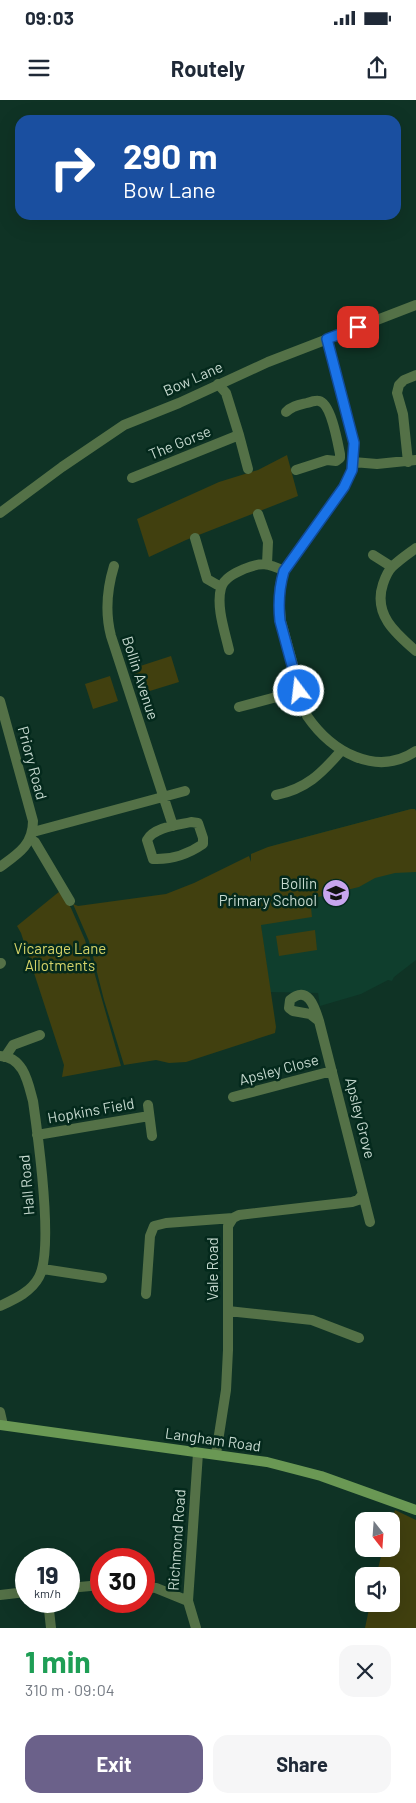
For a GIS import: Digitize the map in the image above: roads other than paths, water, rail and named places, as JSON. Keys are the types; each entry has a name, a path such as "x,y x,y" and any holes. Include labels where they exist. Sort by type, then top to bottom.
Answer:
{"main road":[{"name":"Langham Road","path":"1,1425 267,1462 321,1476 416,1510"}],"street":[{"name":"Bow Lane","path":"0,513 62,467 124,425 179,403 268,362 416,305"},
{"path":"327,339 354,443 353,462 344,487 284,571 280,585 279,610 299,691 307,716 316,730 341,751 374,762 388,762 416,751"},
{"path":"353,462 377,464 412,461 397,393 399,385 404,380 416,375"},
{"path":"218,384 226,393 248,469"},
{"path":"286,412 291,407 319,401 325,404 332,422 340,454 340,458 336,461 327,460 296,470"},
{"path":"332,422 348,418"},
{"name":"The Gorse","path":"132,478 239,435"},
{"path":"258,514 268,542 267,564"},
{"path":"195,538 207,579 221,588"},
{"path":"416,548 392,567 386,575 379,595 382,610 389,625 416,651"},
{"path":"373,555 392,567"},
{"path":"229,650 221,609 221,588 232,574 252,566 267,564 284,571"},
{"name":"Bollin Avenue","path":"114,566 108,589 108,623 173,826"},
{"path":"239,707 299,691"},
{"name":"Priory Road","path":"0,701 31,814 31,836"},
{"path":"276,795 304,785 323,772 341,751"},
{"path":"0,867 25,846 31,836 185,790"},
{"path":"191,822 198,824 203,844 174,858 164,860 153,858 147,840 149,836 173,826 191,822"},
{"path":"31,836 70,901"},
{"name":"Apsley Grove","path":"320,1021 370,1222"},
{"path":"2,1056 12,1045 40,1035"},
{"name":"Hall Road","path":"2,1056 15,1061 24,1072 33,1101 45,1226 43,1269"},
{"name":"Apsley Close","path":"233,1097 332,1071"},
{"name":"Hopkins Field","path":"148,1105 152,1136"},
{"name":"Hopkins Field","path":"37,1136 149,1116"},
{"name":"Vale Road","path":"216,1454 226,1390 228,1226 233,1218 239,1215 352,1202 358,1200 362,1195"},
{"path":"146,1294 150,1236 154,1226 166,1223 233,1218"},
{"path":"0,1306 26,1292 39,1278 43,1269 102,1278"},
{"path":"228,1311 312,1320 359,1338"},
{"path":"0,1412 1,1425"},
{"name":"Richmond Road","path":"196,1628 188,1601 198,1453"},
{"path":"155,1588 188,1601"},
{"path":"0,1595 15,1593"},
{"path":"49,1613 51,1628"}],"place":[{"name":"Bollin Primary School","path":"336,893"}],"park label":[{"name":"Vicarage Lane Allotments","path":"60,958"}]}
